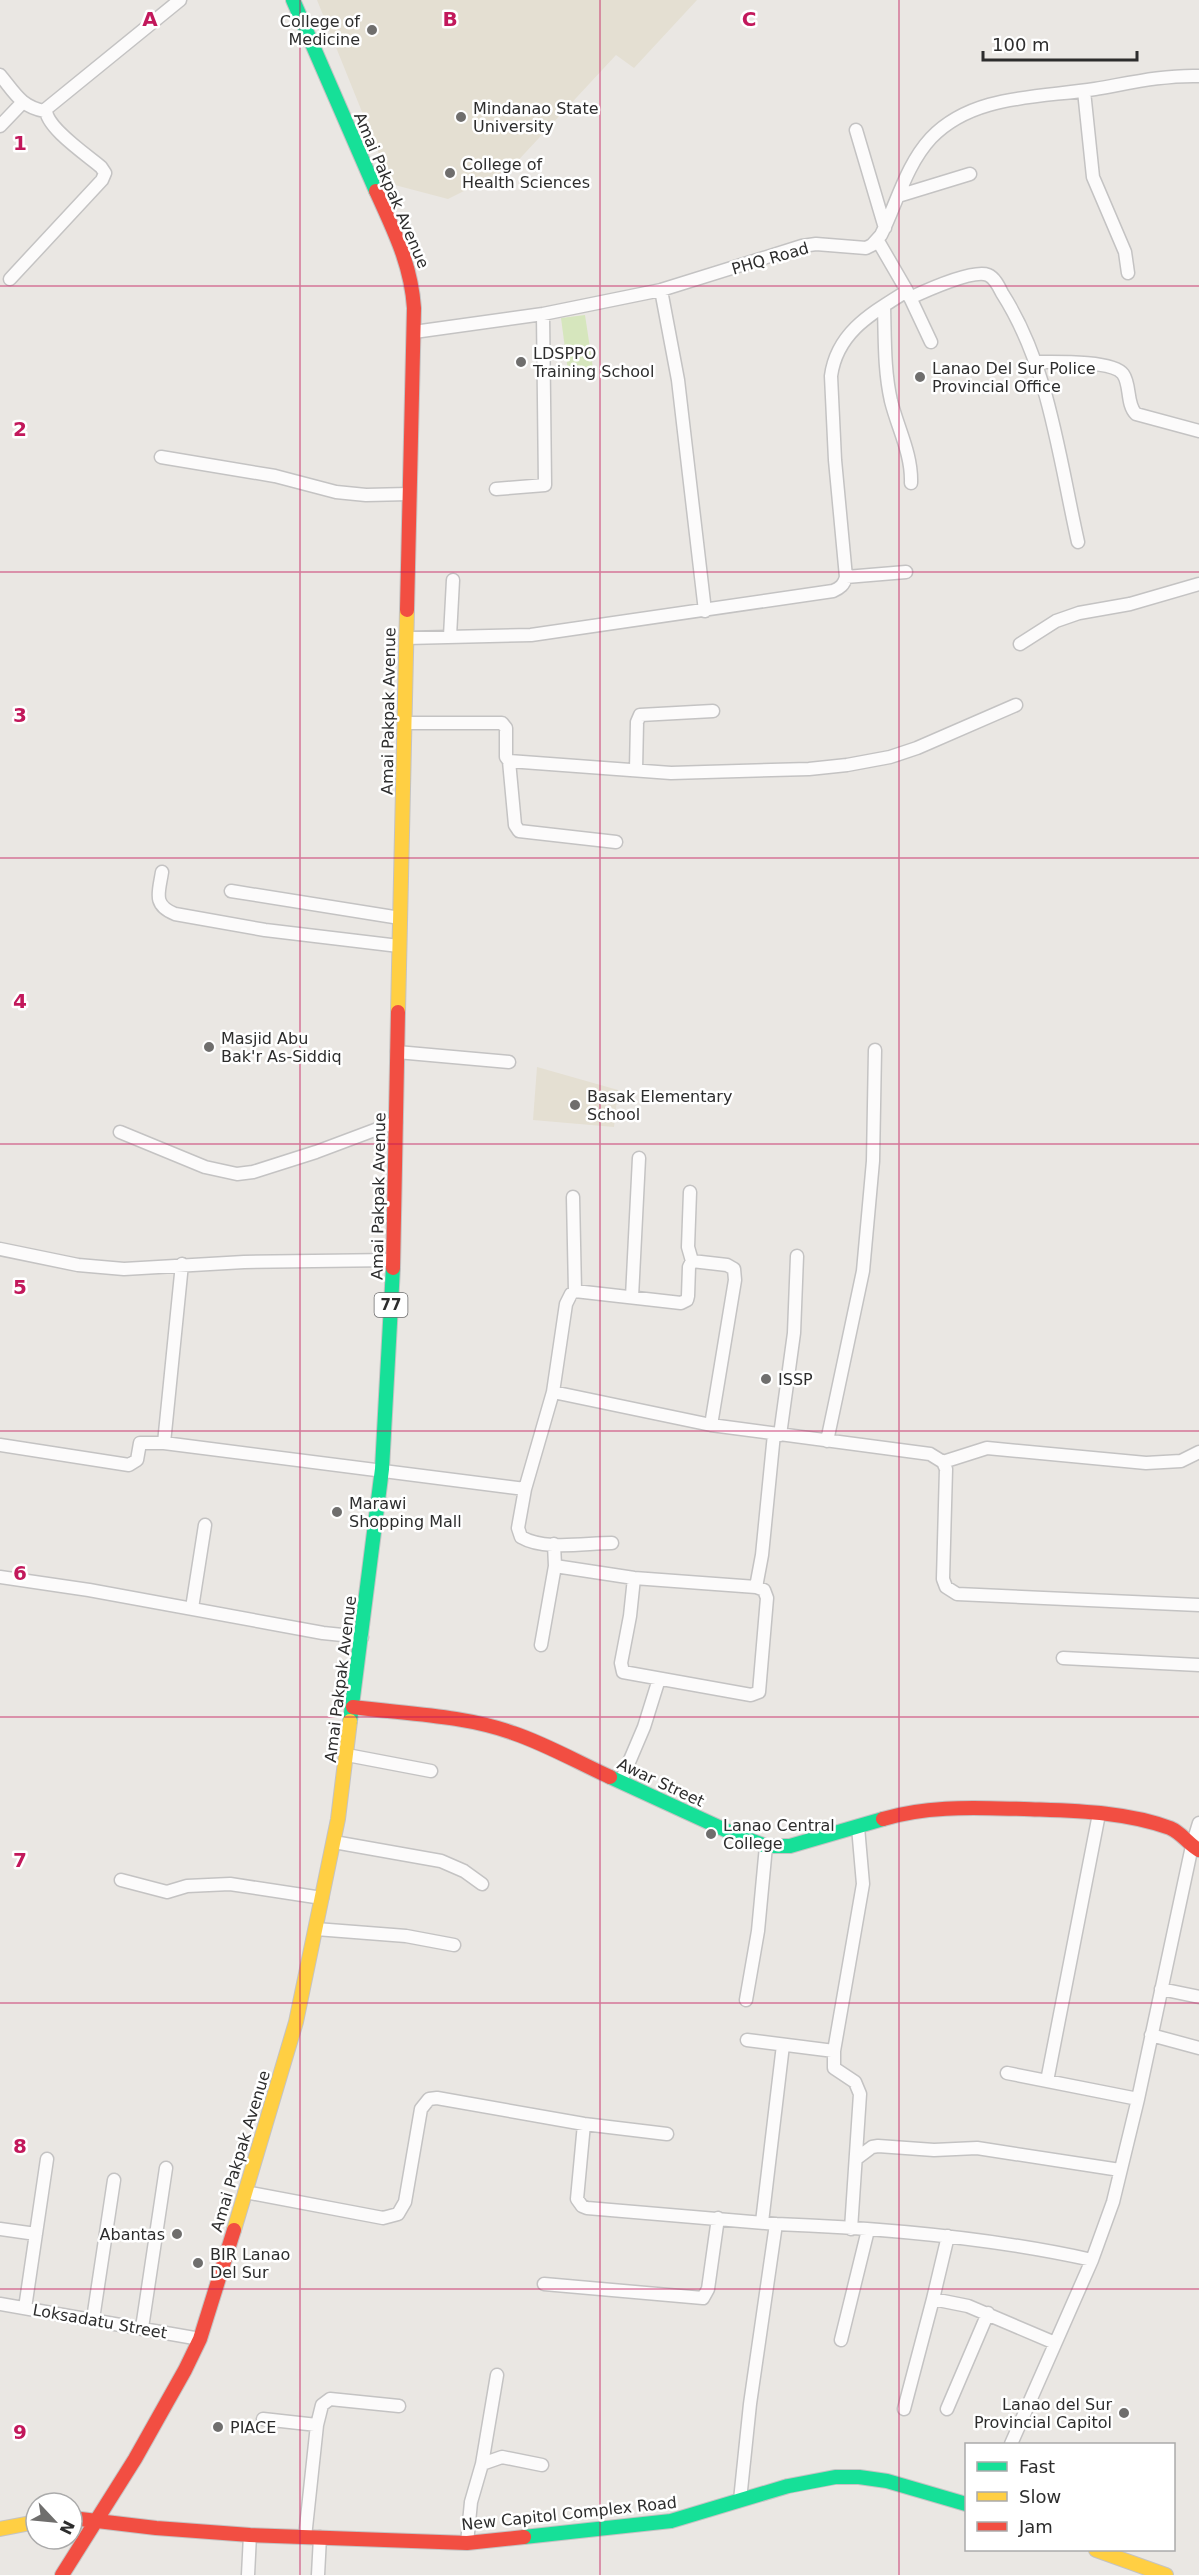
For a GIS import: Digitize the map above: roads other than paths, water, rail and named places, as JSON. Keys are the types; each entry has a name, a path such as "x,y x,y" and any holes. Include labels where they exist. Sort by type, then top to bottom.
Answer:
{"main road":[{"name":"Amai Pakpak Avenue","path":"62,2575 129,2469 185,2373 200,2339 296,2022 334,1842 382,1469 393,1260 413,299 409,268 293,0"},
{"name":"Awar Street","path":"353,1707 492,1726 545,1746 734,1834 766,1846 790,1846 888,1817 957,1807 1077,1811 1126,1817 1179,1832 1195,1848"},
{"name":"New Capitol Complex Road","path":"84,2519 156,2528 250,2535 467,2542 671,2521 809,2482 859,2477 898,2484 965,2504"},
{"path":"0,2529 24,2524"},
{"path":"1098,2551 1166,2575"}],"street":[{"path":"45,111 50,104 180,0"},
{"path":"0,75 22,103 32,109 45,111"},
{"path":"931,342 908,294 878,241 920,150 948,124 967,113 999,102 1084,91 1162,77 1199,76"},
{"path":"1084,91 1094,177 1125,252 1128,273"},
{"path":"0,126 22,103"},
{"path":"10,279 104,177 104,171 56,130 45,111"},
{"path":"856,130 885,228"},
{"path":"898,196 970,174"},
{"name":"PHQ Road","path":"414,332 543,314 661,290 795,248 816,244 866,248 878,241"},
{"path":"406,638 531,635 833,591 845,583 846,577 835,460 831,376 833,363 845,337 884,307 908,294 983,274 993,278 1012,309 1036,362 1077,542"},
{"path":"661,290 678,380 705,611"},
{"path":"884,307 885,367 895,417 910,463 911,483"},
{"path":"496,489 544,485 543,314"},
{"path":"1036,362 1078,362 1116,369 1125,376 1132,408 1136,414 1199,431"},
{"path":"161,457 275,477 336,492 366,495 409,494"},
{"path":"846,577 906,572"},
{"path":"450,636 453,580"},
{"path":"1020,645 1056,621 1079,613 1130,604 1199,584"},
{"path":"509,761 671,773 809,769 890,757 917,748 1016,705"},
{"path":"636,770 639,715 713,711"},
{"path":"404,723 502,723 506,728 506,757 509,761 515,825 519,831 616,842"},
{"path":"162,872 158,900 163,909 175,914 265,930 399,946"},
{"path":"231,891 400,918"},
{"path":"827,1441 863,1271 873,1161 875,1050"},
{"path":"397,1052 509,1062"},
{"path":"120,1132 206,1167 237,1174 253,1173 396,1122"},
{"path":"632,1297 639,1158"},
{"path":"612,1543 554,1544 527,1540 519,1533 525,1489 553,1392 566,1304 575,1291 684,1302 688,1296 689,1267 692,1261 688,1247 690,1192"},
{"path":"573,1197 575,1291"},
{"path":"0,1249 78,1265 124,1269 154,1269 182,1264 393,1260"},
{"path":"756,1587 777,1434 794,1334 797,1256"},
{"path":"692,1261 727,1265 734,1269 735,1280 711,1425"},
{"path":"164,1443 182,1264"},
{"path":"553,1392 711,1425 930,1454 943,1462 946,1469 943,1580 950,1591 957,1594 1199,1605"},
{"path":"0,1445 129,1465 136,1460 140,1443 164,1443 525,1489"},
{"path":"943,1462 987,1448 1146,1463 1181,1461 1199,1452"},
{"path":"192,1608 205,1525"},
{"path":"541,1645 555,1566 554,1544"},
{"path":"555,1566 633,1578 756,1587 764,1590 767,1598 759,1692 751,1695 626,1673 620,1667 630,1616 633,1578"},
{"path":"0,1578 192,1608 323,1633 362,1637"},
{"path":"1063,1658 1199,1665"},
{"path":"621,1781 644,1727 659,1679"},
{"path":"347,1755 431,1771"},
{"path":"1047,2080 1099,1814"},
{"path":"1012,2443 1106,2224 1138,2099 1199,1823"},
{"path":"850,2229 860,2094 855,2082 836,2071 834,2051 863,1884 858,1827"},
{"path":"334,1842 441,1861 454,1865 482,1884"},
{"path":"746,2000 758,1931 766,1846"},
{"path":"121,1880 167,1892 187,1886 230,1884 322,1898"},
{"path":"316,1929 395,1935 454,1945"},
{"path":"1161,1989 1199,1997"},
{"path":"1151,2035 1199,2048"},
{"path":"747,2040 834,2051"},
{"path":"762,2222 783,2044"},
{"path":"1007,2073 1138,2099"},
{"path":"245,2192 383,2218 398,2214 405,2202 421,2109 429,2099 437,2098 584,2124 668,2134"},
{"path":"584,2124 577,2199 582,2206 587,2208 948,2236 1048,2250 1092,2260"},
{"path":"856,2159 872,2146 934,2150 976,2148 1120,2170"},
{"path":"25,2308 47,2160"},
{"path":"142,2328 166,2168"},
{"path":"93,2319 114,2180"},
{"path":"544,2284 703,2298 708,2289 718,2218"},
{"path":"740,2500 750,2404 776,2224"},
{"path":"0,2229 36,2234"},
{"path":"841,2340 868,2230"},
{"path":"904,2409 948,2236"},
{"path":"933,2299 968,2306 988,2313 1055,2343"},
{"name":"Loksadatu Street","path":"0,2304 200,2339"},
{"path":"947,2409 988,2313"},
{"path":"467,2542 471,2502 482,2464 497,2375"},
{"path":"305,2536 316,2425 322,2405 330,2399 399,2406"},
{"path":"263,2419 316,2425"},
{"path":"482,2464 502,2457 542,2465"},
{"path":"248,2575 250,2535"},
{"path":"318,2575 320,2537"}],"place":[{"name":"College of Medicine","path":"372,30"},
{"name":"Mindanao State University","path":"461,117"},
{"name":"College of Health Sciences","path":"450,173"},
{"name":"LDSPPO Training School","path":"521,362"},
{"name":"Lanao Del Sur Police Provincial Office","path":"920,377"},
{"name":"Masjid Abu Bak'r As-Siddiq","path":"209,1047"},
{"name":"Basak Elementary School","path":"575,1105"},
{"name":"ISSP","path":"766,1379"},
{"name":"Marawi Shopping Mall","path":"337,1512"},
{"name":"Lanao Central College","path":"711,1834"},
{"name":"Abantas","path":"177,2234"},
{"name":"BIR Lanao Del Sur","path":"198,2263"},
{"name":"Lanao del Sur Provincial Capitol","path":"1124,2413"},
{"name":"PIACE","path":"218,2427"}]}
